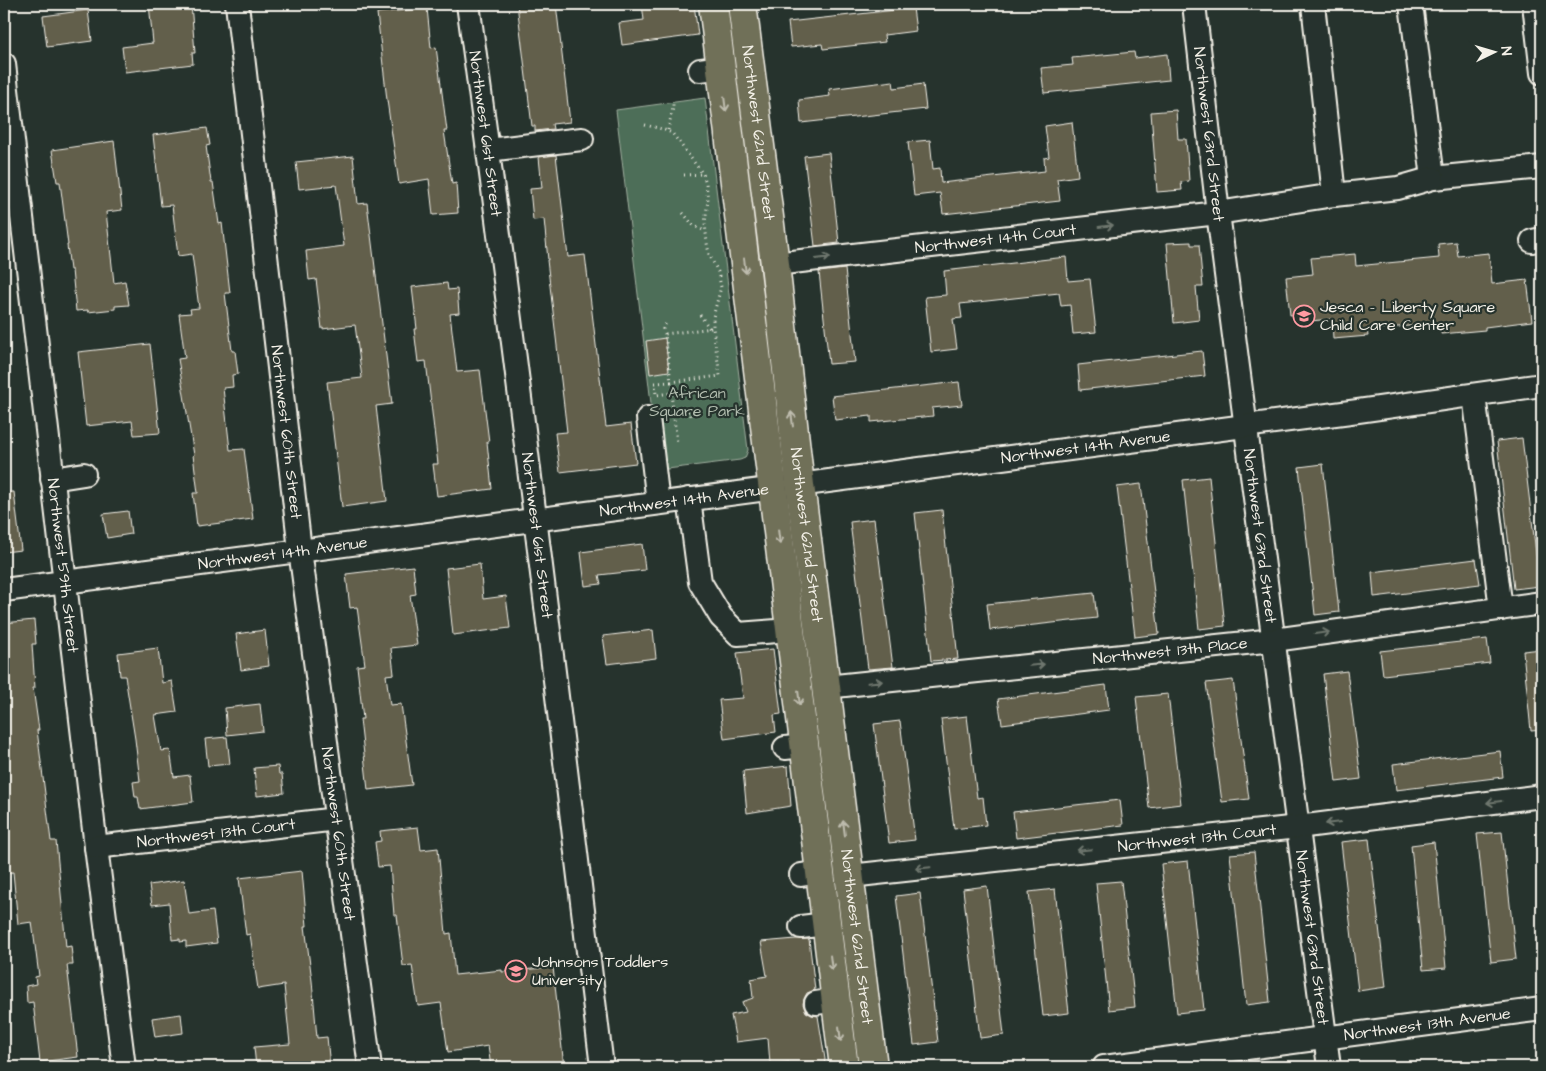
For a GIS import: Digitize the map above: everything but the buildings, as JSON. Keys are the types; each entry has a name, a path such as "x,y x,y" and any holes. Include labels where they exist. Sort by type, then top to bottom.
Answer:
{"main road":[{"name":"Northwest 62nd Street","path":"713,4 711,69 773,488 790,630 795,747 811,873 814,926 826,1002 844,1067"},
{"name":"Northwest 62nd Street","path":"742,4 873,1067"}],"street":[{"name":"Northwest 60th Street","path":"237,4 300,550 370,1067"},
{"name":"Northwest 61st Street","path":"468,4 535,519 602,1067"},
{"name":"Northwest 63rd Street","path":"1194,4 1218,213 1329,1067"},
{"path":"1313,4 1334,195"},
{"path":"1411,4 1434,178"},
{"path":"1534,4 1541,45 1542,73"},
{"name":"Northwest 59th Street","path":"4,64 64,583 124,1067"},
{"path":"488,150 582,139"},
{"name":"Northwest 14th Court","path":"774,264 1218,213 1334,195 1398,188 1434,178 1542,167"},
{"name":"Northwest 14th Avenue","path":"4,590 1246,426 1542,385"},
{"path":"1474,395 1501,608"},
{"path":"648,418 658,503"},
{"path":"52,479 84,474"},
{"path":"689,499 700,582 721,617 738,634 790,630"},
{"name":"Northwest 13th Place","path":"826,687 1274,640 1542,603"},
{"name":"Northwest 13th Court","path":"850,876 1298,827 1542,796"},
{"name":"Northwest 13th Court","path":"96,847 337,819"},
{"name":"Northwest 13th Avenue","path":"1104,1067 1542,1009"}],"path":[{"path":"668,130 673,102"},
{"path":"645,125 668,130 680,142 703,174 708,191 706,243 718,272 721,287 711,329 720,376 655,383 656,395 671,393 677,443"},
{"path":"684,175 703,174"},
{"path":"683,213 694,226 705,230"},
{"path":"700,315 711,329"},
{"path":"667,321 663,329 671,382"},
{"path":"665,334 711,329"},
{"path":"673,413 689,411 690,416"}],"green space":[{"name":"African Square Park","path":"705,98 748,450 745,458 740,460 659,470 616,110"}],"place":[{"name":"Jesca - Liberty Square Child Care Center","path":"1304,316"},
{"name":"Johnsons Toddlers University","path":"516,971"}]}
